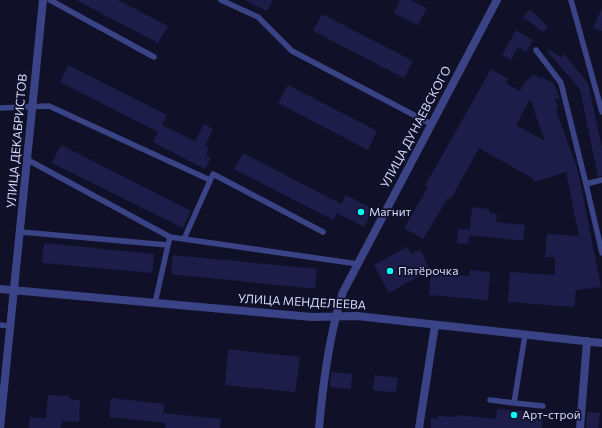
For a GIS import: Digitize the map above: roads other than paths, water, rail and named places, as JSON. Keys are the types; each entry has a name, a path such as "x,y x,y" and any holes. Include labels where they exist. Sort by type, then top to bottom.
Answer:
{"street":[{"name":"УЛИЦА ДЕКАБРИСТОВ","path":"0,428 3,382 15,291 28,160 31,108 43,0"},
{"name":"УЛИЦА ДУНАЕВСКОГО","path":"319,428 322,396 335,317 343,292 430,124 497,0"},
{"name":"УЛИЦА МЕНДЕЛЕЕВА","path":"0,290 312,317 357,316 602,343"},
{"path":"418,428 435,325"},
{"path":"580,428 587,341"}],"lane":[{"path":"50,0 154,57"},
{"path":"222,0 258,18 292,51 430,124"},
{"path":"570,0 602,112"},
{"path":"536,50 561,83 602,253"},
{"path":"0,108 31,108 49,106 210,180"},
{"path":"28,160 170,237 358,264"},
{"path":"184,239 213,174 323,232"},
{"path":"586,184 602,180"},
{"path":"21,232 168,245"},
{"path":"155,303 170,237"},
{"path":"0,325 11,326"},
{"path":"514,403 525,334"},
{"path":"490,400 543,406"}],"place":[{"name":"Магнит","path":"361,212"},
{"name":"Пятёрочка","path":"390,271"},
{"name":"Арт-строй","path":"514,415"}]}
